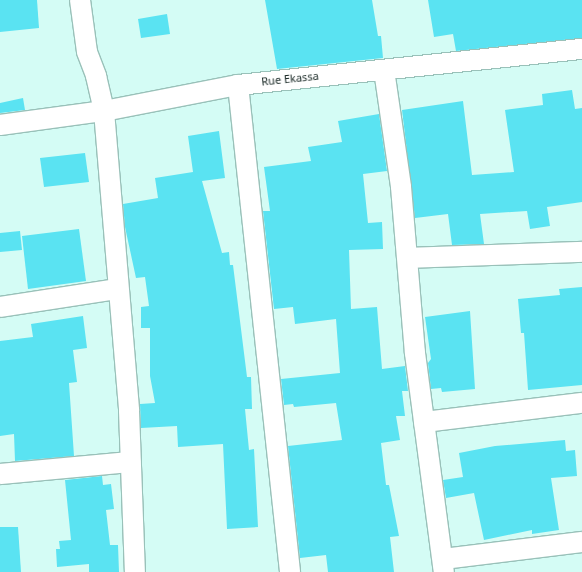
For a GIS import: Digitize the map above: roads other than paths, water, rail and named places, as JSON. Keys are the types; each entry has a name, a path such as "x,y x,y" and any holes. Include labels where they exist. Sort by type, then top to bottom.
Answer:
{"street":[{"path":"80,0 87,52 96,76 104,110 129,411 135,572"},
{"name":"Rue Ekassa","path":"0,125 104,110 238,85 582,50"},
{"path":"384,70 408,258 415,353 444,565 582,542"},
{"path":"238,85 290,572"},
{"path":"408,258 582,252"},
{"path":"0,307 118,289"},
{"path":"424,422 582,403"},
{"path":"0,474 130,462"}]}
